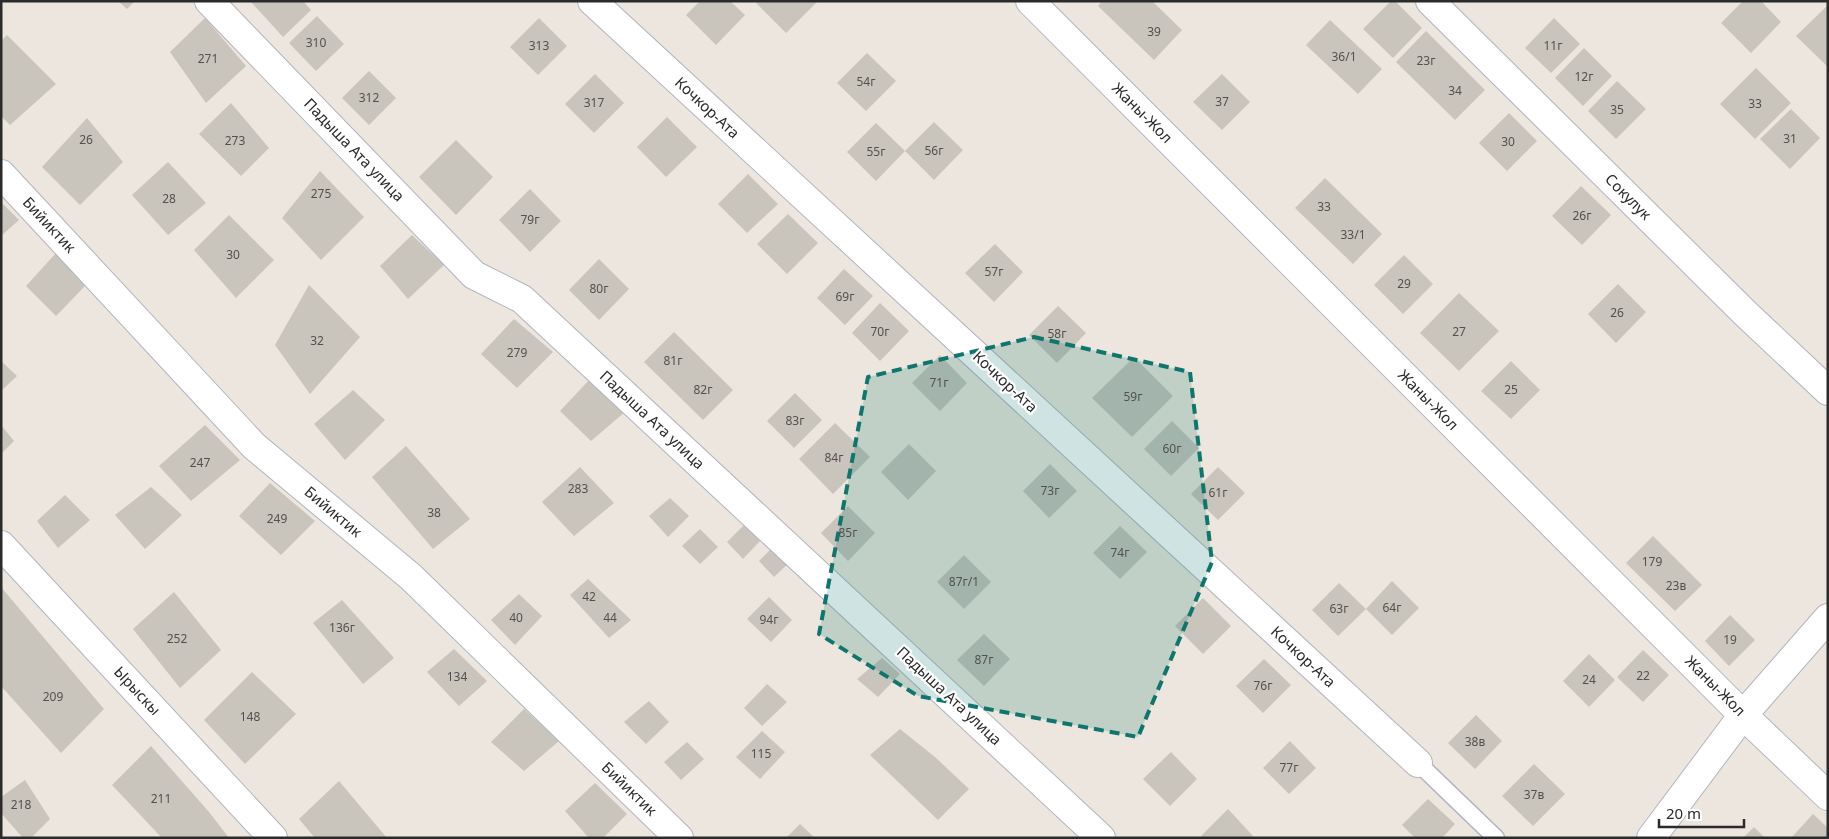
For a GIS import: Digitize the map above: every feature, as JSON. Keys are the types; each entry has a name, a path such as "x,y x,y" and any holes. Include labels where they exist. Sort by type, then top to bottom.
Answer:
{"street":[{"name":"Падыша Ата улица","path":"209,1 474,275 522,299 1101,838"},
{"name":"Кочкор-Ата","path":"592,1 1418,763"},
{"name":"Жаны-Жол","path":"1030,1 1743,715 1828,796"},
{"name":"Сокулук","path":"1430,1 1746,314 1828,391"},
{"name":"Бийиктик","path":"1,174 254,446 411,577 679,838"},
{"name":"Ырыскы","path":"1,545 273,838"},
{"path":"1652,838 1743,715 1828,618"}],"lane":[{"path":"1418,763 1496,838"}],"highlighted area":[{"path":"1034,337 1190,372 1212,562 1138,737 918,696 819,634 868,377"}],"building":[{"path":"118,1 135,1 127,9"},
{"path":"250,1 303,1 311,10 283,37"},
{"path":"700,1 730,1 745,15 716,45 686,15"},
{"path":"758,1 817,2 786,33 756,3"},
{"path":"1102,1 1152,1 1182,30 1154,60 1098,6"},
{"path":"1391,1 1395,1 1422,28 1393,58 1363,29"},
{"path":"1743,1 1761,1 1781,22 1751,53 1721,23"},
{"path":"1828,7 1828,67 1796,36"},
{"path":"317,16 344,44 316,71 289,43"},
{"path":"205,18 246,66 206,103 170,52"},
{"path":"539,18 567,46 538,75 510,47"},
{"path":"1554,18 1580,44 1551,73 1525,48"},
{"path":"1330,20 1382,69 1358,94 1306,45"},
{"path":"1426,31 1485,90 1455,120 1396,62"},
{"path":"7,35 56,84 10,125 1,116 1,41"},
{"path":"1584,48 1612,76 1583,106 1555,78"},
{"path":"867,53 896,81 866,111 837,83"},
{"path":"1756,68 1791,103 1755,139 1720,104"},
{"path":"369,71 396,98 369,125 342,98"},
{"path":"595,74 624,103 594,133 565,104"},
{"path":"1222,74 1250,102 1222,130 1193,102"},
{"path":"1617,81 1646,109 1616,139 1588,111"},
{"path":"231,103 269,148 241,176 199,134"},
{"path":"1791,109 1820,138 1790,169 1760,139"},
{"path":"1509,113 1537,141 1507,171 1479,143"},
{"path":"667,117 697,147 666,177 637,147"},
{"path":"87,118 123,162 80,205 42,167"},
{"path":"934,122 963,150 934,180 905,151"},
{"path":"876,123 905,151 876,181 847,152"},
{"path":"456,140 493,177 456,215 419,177"},
{"path":"168,162 206,203 168,235 132,195"},
{"path":"320,171 364,217 321,260 282,218"},
{"path":"748,174 778,204 747,233 718,204"},
{"path":"1325,178 1382,234 1353,264 1295,208"},
{"path":"1581,186 1611,215 1582,245 1552,216"},
{"path":"530,189 561,221 530,252 499,220"},
{"path":"1,202 19,220 1,236"},
{"path":"788,214 818,243 787,274 757,244"},
{"path":"229,215 274,260 236,298 194,250"},
{"path":"412,235 444,265 408,299 380,266"},
{"path":"995,244 1023,272 994,302 965,273"},
{"path":"56,253 85,286 56,316 26,286"},
{"path":"1404,255 1433,284 1403,314 1374,285"},
{"path":"599,259 629,289 599,320 569,290"},
{"path":"844,269 873,296 845,325 817,298"},
{"path":"1618,284 1646,312 1616,343 1588,314"},
{"path":"309,285 360,337 310,394 275,345"},
{"path":"1459,293 1499,331 1459,371 1420,333"},
{"path":"880,303 909,331 880,361 852,333"},
{"path":"1058,306 1086,333 1057,363 1029,335"},
{"path":"514,319 553,352 517,388 481,354"},
{"path":"674,332 733,390 703,420 644,362"},
{"path":"940,355 967,383 940,411 912,383"},
{"path":"1134,357 1173,396 1132,437 1092,398"},
{"path":"1,361 17,376 1,391"},
{"path":"1511,361 1540,390 1511,419 1481,391"},
{"path":"592,377 626,411 591,441 560,411"},
{"path":"353,390 385,420 345,460 314,424"},
{"path":"795,393 822,420 794,448 767,421"},
{"path":"1172,421 1199,448 1171,476 1144,449"},
{"path":"835,423 870,457 833,494 799,459"},
{"path":"1,425 14,441 1,454"},
{"path":"205,425 240,460 191,501 159,466"},
{"path":"909,444 936,471 908,500 881,472"},
{"path":"406,446 470,519 433,549 372,477"},
{"path":"1050,464 1077,491 1049,518 1023,491"},
{"path":"580,467 614,503 574,536 542,502"},
{"path":"1218,467 1245,493 1218,520 1191,494"},
{"path":"270,483 315,521 281,555 239,516"},
{"path":"151,487 182,515 145,549 115,515"},
{"path":"65,495 90,520 58,548 37,521"},
{"path":"670,498 689,516 668,537 649,516"},
{"path":"848,506 875,533 848,561 821,533"},
{"path":"744,525 760,541 743,559 727,542"},
{"path":"1120,526 1147,552 1120,579 1093,553"},
{"path":"700,529 718,547 700,564 682,546"},
{"path":"1653,536 1702,585 1675,611 1626,563"},
{"path":"775,545 791,561 774,577 759,561"},
{"path":"964,555 991,582 964,609 937,582"},
{"path":"588,579 631,620 609,638 570,595"},
{"path":"1392,581 1419,608 1392,635 1366,609"},
{"path":"1339,583 1366,609 1338,636 1312,610"},
{"path":"1,587 104,709 61,753 1,686"},
{"path":"174,592 221,650 180,688 133,629"},
{"path":"519,594 542,616 515,645 491,620"},
{"path":"769,597 792,620 771,642 747,619"},
{"path":"1203,598 1231,626 1203,654 1175,626"},
{"path":"342,600 394,658 363,684 313,623"},
{"path":"1730,615 1755,640 1729,666 1705,641"},
{"path":"984,634 1010,659 984,686 957,660"},
{"path":"454,649 487,681 459,706 427,672"},
{"path":"1643,650 1669,675 1643,702 1617,677"},
{"path":"1589,654 1615,680 1589,707 1563,681"},
{"path":"882,658 900,674 878,697 857,679"},
{"path":"1264,659 1291,685 1263,713 1236,686"},
{"path":"252,672 296,714 245,764 204,720"},
{"path":"767,684 787,702 762,726 744,708"},
{"path":"649,701 669,722 646,744 624,722"},
{"path":"524,709 559,741 524,771 491,742"},
{"path":"1476,715 1502,741 1475,769 1448,743"},
{"path":"900,729 935,757 969,789 938,820 870,755"},
{"path":"762,731 785,752 760,779 736,757"},
{"path":"1290,741 1316,768 1289,794 1263,768"},
{"path":"687,742 704,759 681,780 664,762"},
{"path":"151,746 209,812 229,838 162,838 112,785"},
{"path":"1171,752 1197,779 1170,806 1143,779"},
{"path":"1534,764 1565,794 1533,826 1502,796"},
{"path":"25,780 50,819 31,838 23,838 1,813 1,797"},
{"path":"339,781 387,838 315,838 299,819"},
{"path":"595,783 627,814 603,838 589,838 565,811"},
{"path":"1428,799 1455,824 1442,838 1415,838 1402,825"},
{"path":"1228,809 1253,836 1251,838 1203,838 1201,836"},
{"path":"1813,814 1828,828 1828,838 1791,838"},
{"path":"800,824 815,838 786,838"},
{"path":"1754,827 1765,838 1743,838"}]}
